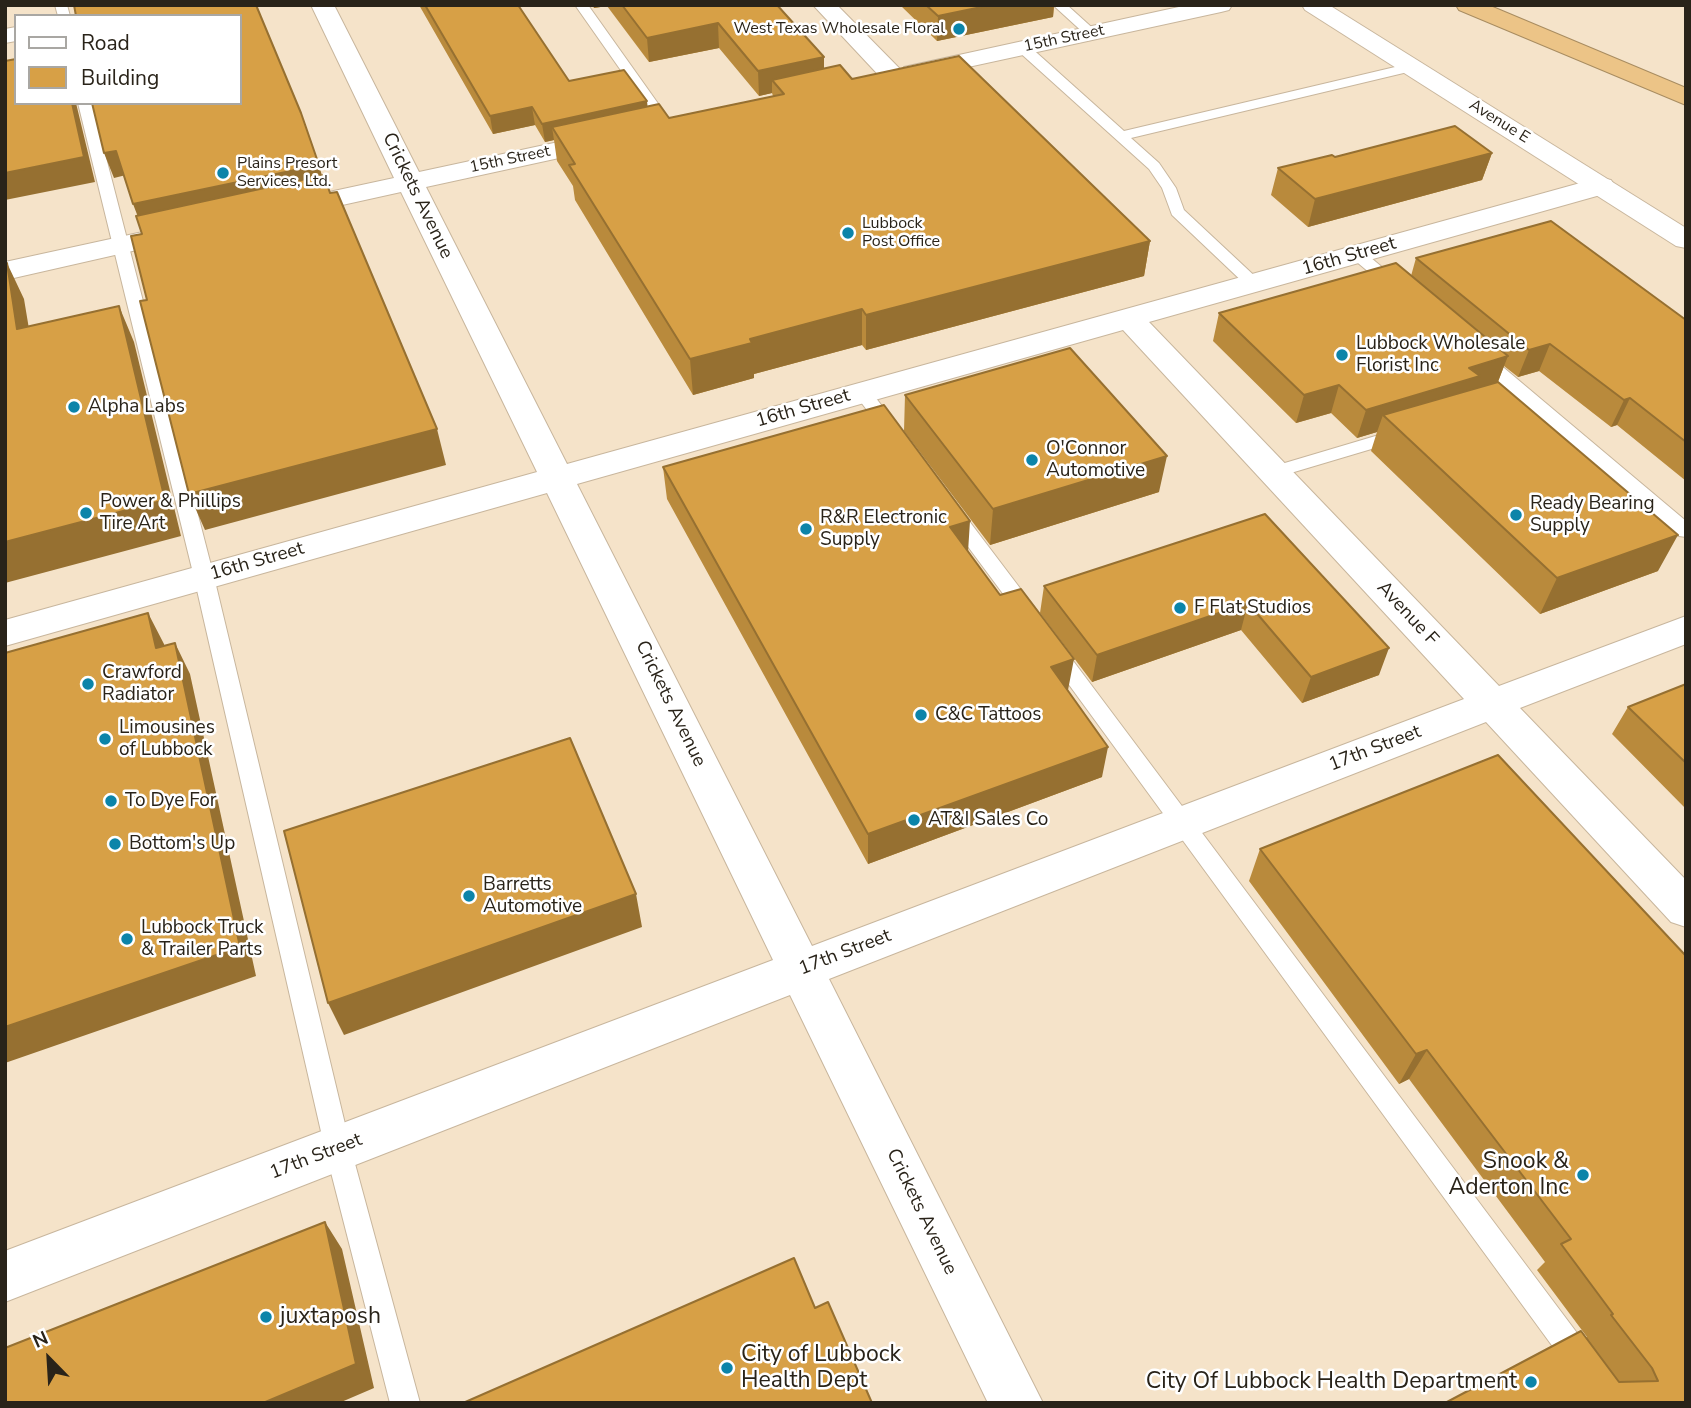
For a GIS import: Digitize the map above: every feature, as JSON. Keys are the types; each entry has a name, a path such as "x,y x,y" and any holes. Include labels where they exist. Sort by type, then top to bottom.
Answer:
{"highway":[{"path":"1468,5 1686,97"}],"street":[{"name":"Crickets Avenue","path":"322,5 1016,1403"},
{"path":"824,5 894,77"},
{"name":"15th Street","path":"867,82 1221,5"},
{"name":"Avenue E","path":"1313,5 1686,240"},
{"name":"15th Street","path":"265,214 694,120"},
{"name":"16th Street","path":"5,632 1601,186"},
{"path":"5,271 213,225"},
{"name":"Avenue F","path":"1129,318 1686,909"},
{"name":"17th Street","path":"5,1277 1686,629"}],"lane":[{"path":"581,5 667,126"},
{"path":"1059,5 1093,33"},
{"path":"1023,48 1154,166 1169,188 1177,212 1254,284"},
{"path":"1121,136 1412,67"},
{"path":"86,105 204,577 338,1149 405,1403"},
{"path":"1358,255 1410,299"},
{"path":"1463,343 1686,531"},
{"path":"863,393 904,448"},
{"path":"1500,404 1526,396"},
{"path":"1274,472 1420,428"},
{"path":"937,492 1612,1403"}],"building":[{"path":"74,5 256,5 301,113 319,165 133,204 116,151 104,153 92,105 242,105 242,14 76,14"},
{"path":"425,5 518,5 569,81 624,70 647,101 542,124 532,107 490,116"},
{"path":"622,5 777,5 824,57 758,71 718,23 647,38"},
{"path":"926,5 991,5 938,16"},
{"name":"Lubbock Post Office","path":"959,56 1150,241 866,315 862,309 750,339 752,343 690,359 569,165 575,164 552,127 659,104 669,118 784,94 772,80 840,65 852,79"},
{"path":"14,59 14,105 72,105 84,157 5,173 5,61"},
{"path":"1455,126 1492,153 1315,199 1278,168 1332,155 1335,157"},
{"path":"324,175 330,193 337,192 437,429 189,494 140,301 147,300 131,236 142,234 136,216"},
{"path":"1551,221 1686,320 1686,442 1630,398 1624,400 1550,344 1529,350 1416,258"},
{"path":"7,263 17,329 119,306 165,500 5,542"},
{"name":"Lubbock Wholesale Florist Inc","path":"1396,263 1508,356 1469,368 1480,376 1366,410 1339,385 1304,395 1219,313"},
{"name":"O'Connor Automotive","path":"1070,348 1167,456 993,509 905,395"},
{"path":"1498,382 1678,535 1557,578 1383,415"},
{"path":"884,405 970,521 950,527 1000,595 1021,589 1074,659 1051,667 1108,747 868,834 663,467"},
{"path":"1265,514 1389,648 1311,677 1248,603 1097,655 1044,586"},
{"path":"148,613 156,648 175,643 240,947 5,1027 5,653"},
{"path":"1686,684 1686,763 1628,707"},
{"name":"Barretts Automotive","path":"570,738 636,894 328,1003 284,831"},
{"name":"Snook & Aderton Inc","path":"1498,755 1686,956 1686,1403 1445,1403 1581,1331 1619,1382 1658,1381 1652,1368 1561,1244 1571,1239 1427,1050 1416,1054 1260,849"},
{"name":"juxtaposh","path":"325,1222 356,1364 263,1403 5,1403 5,1348"},
{"name":"City of Lubbock Health Dept","path":"794,1258 815,1308 828,1302 872,1403 463,1403"}],"place":[{"name":"West Texas Wholesale Floral","path":"959,29"},
{"name":"Plains Presort Services, Ltd.","path":"223,173"},
{"name":"Lubbock Post Office","path":"848,233"},
{"name":"Lubbock Wholesale Florist Inc","path":"1342,355"},
{"name":"Alpha Labs","path":"74,407"},
{"name":"O'Connor Automotive","path":"1032,460"},
{"name":"Power & Phillips Tire Art","path":"86,513"},
{"name":"Ready Bearing Supply","path":"1516,515"},
{"name":"R&R Electronic Supply","path":"806,529"},
{"name":"F Flat Studios","path":"1180,608"},
{"name":"Crawford Radiator","path":"88,684"},
{"name":"C&C Tattoos","path":"921,715"},
{"name":"Limousines of Lubbock","path":"105,739"},
{"name":"To Dye For","path":"111,801"},
{"name":"AT&I Sales Co","path":"914,820"},
{"name":"Bottom's Up","path":"115,844"},
{"name":"Barretts Automotive","path":"469,896"},
{"name":"Lubbock Truck & Trailer Parts","path":"127,939"},
{"name":"Snook & Aderton Inc","path":"1583,1175"},
{"name":"juxtaposh","path":"266,1317"},
{"name":"City of Lubbock Health Dept","path":"727,1368"},
{"name":"City Of Lubbock Health Department","path":"1531,1382"}]}
